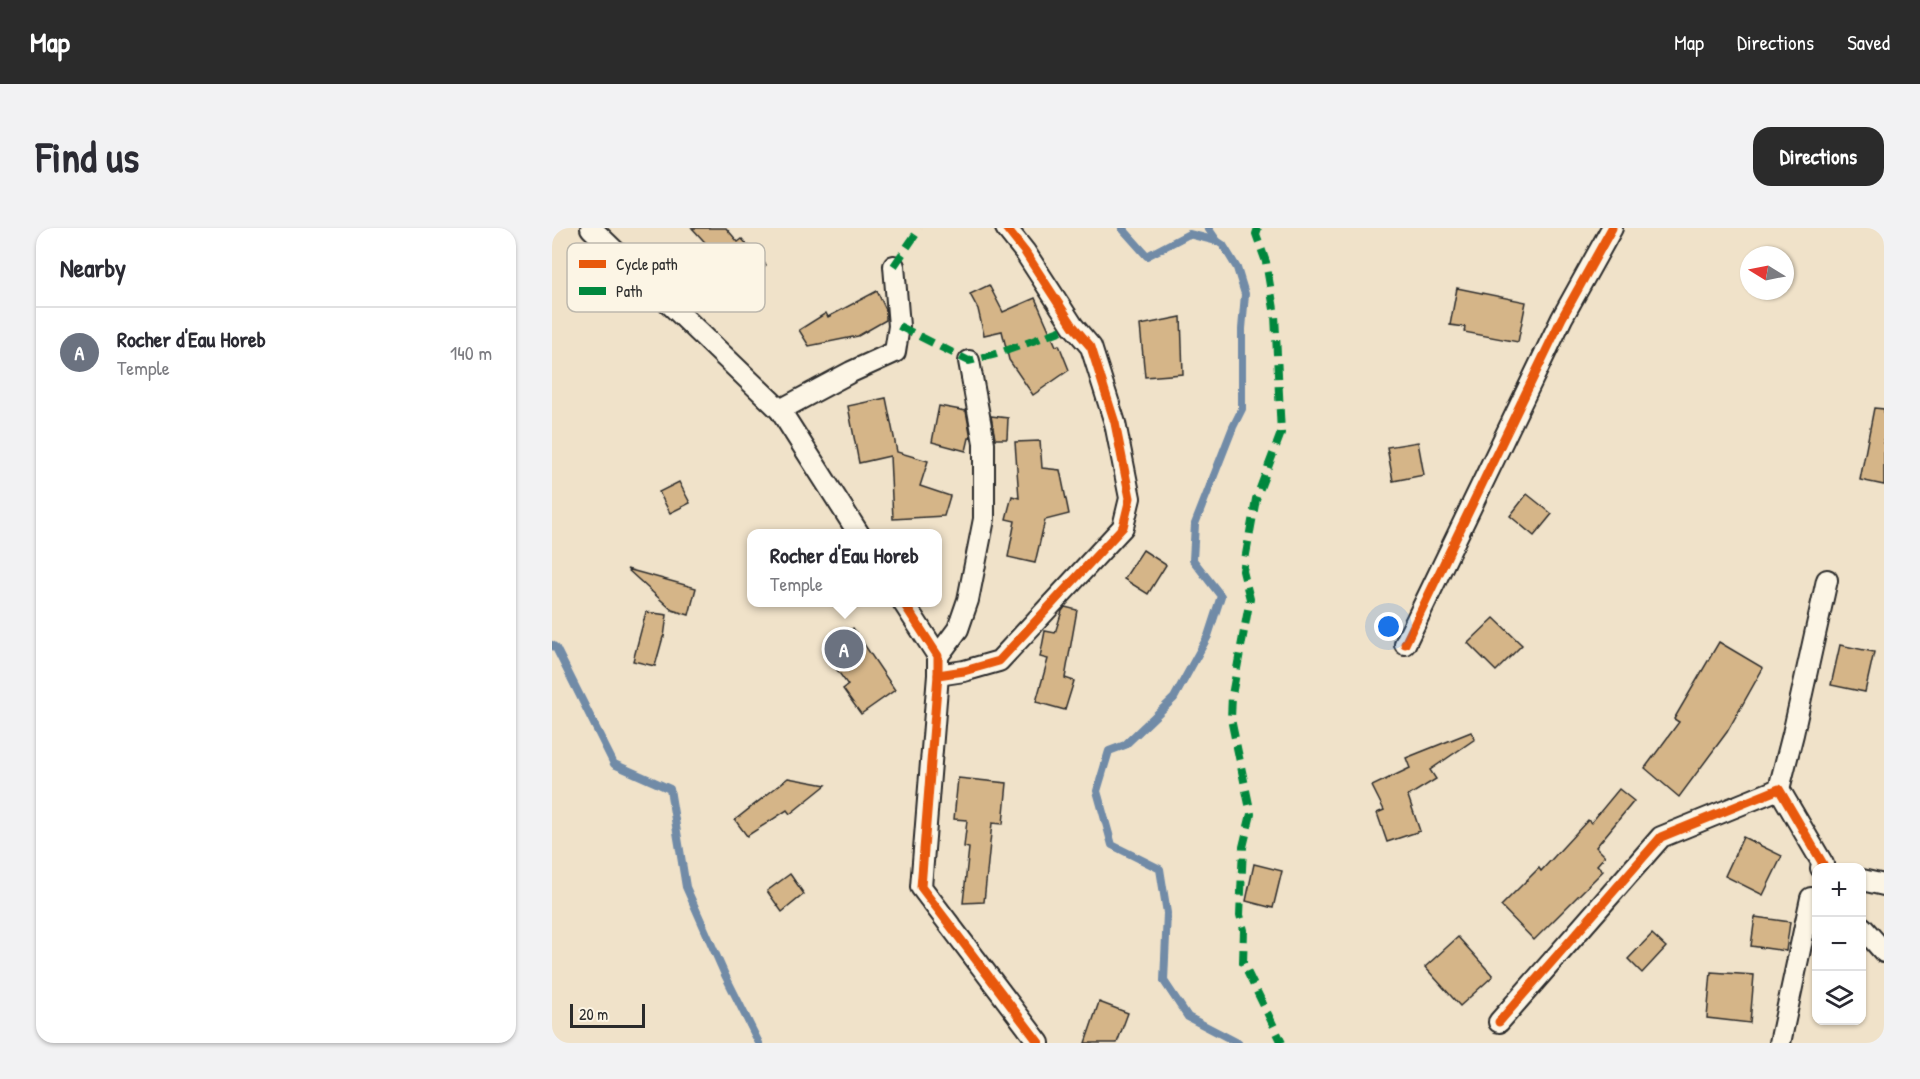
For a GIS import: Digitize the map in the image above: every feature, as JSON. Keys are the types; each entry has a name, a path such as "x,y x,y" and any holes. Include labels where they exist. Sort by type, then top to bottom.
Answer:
{"street":[{"path":"591,228 607,243"},
{"path":"905,607 938,665 964,671 999,661 1123,527 1130,498 1115,423 1091,347 1073,326 1025,252 1006,228"},
{"path":"1405,644 1562,318 1612,228"},
{"path":"780,410 851,372 895,352 898,326 894,266"},
{"path":"678,312 780,410 856,529"},
{"path":"969,361 984,443 984,519 968,600 958,629 938,665 921,887 1039,1043"},
{"path":"1812,863 1779,789 1827,580"},
{"path":"1499,1022 1661,837 1779,789"},
{"path":"1866,881 1884,885"},
{"path":"1780,1043 1812,913"},
{"path":"1866,932 1884,952"}],"building":[{"path":"692,228 726,228 738,242 742,239 746,243 706,243"},
{"path":"989,285 1003,312 1035,298 1069,370 1033,395 1009,360 1002,331 984,335 978,309 970,294"},
{"path":"1457,288 1526,302 1518,342 1464,332 1465,327 1450,325"},
{"path":"877,291 886,310 886,320 858,336 809,346 799,330 826,313 828,317"},
{"path":"1181,317 1183,374 1145,377 1140,325"},
{"path":"886,398 897,452 928,461 920,486 950,496 944,516 893,519 890,456 859,463 848,406"},
{"path":"939,406 966,411 971,438 969,438 966,451 932,442"},
{"path":"1874,408 1884,409 1884,485 1860,480"},
{"path":"991,416 1008,418 1007,439 995,439"},
{"path":"1040,441 1042,468 1060,470 1069,514 1045,520 1035,563 1008,557 1015,521 1006,519 1012,496 1019,498 1015,442"},
{"path":"1418,442 1424,475 1393,481 1387,447"},
{"path":"679,482 690,503 670,513 659,492"},
{"path":"1527,494 1552,514 1534,536 1510,516"},
{"path":"1143,550 1166,565 1148,594 1124,579"},
{"path":"627,569 696,588 689,615 672,610"},
{"path":"1065,607 1077,610 1065,678 1074,681 1065,710 1036,702 1048,659 1040,657 1045,631 1055,633"},
{"path":"646,612 667,615 664,637 655,666 633,661"},
{"path":"1494,618 1522,645 1496,671 1468,643"},
{"path":"853,628 895,690 861,714 843,689 848,685 823,651"},
{"path":"1719,642 1763,668 1727,732 1679,797 1645,768 1679,722 1674,719"},
{"path":"1840,645 1874,652 1865,692 1831,685"},
{"path":"1471,732 1475,739 1430,770 1436,779 1408,796 1420,831 1387,842 1377,813 1384,810 1372,786 1410,768 1406,758"},
{"path":"788,778 826,785 790,814 787,810 747,836 735,820"},
{"path":"958,778 1007,783 1003,824 992,823 984,902 963,903 969,848 964,847 967,820 954,819"},
{"path":"1619,789 1634,801 1596,847 1605,856 1597,865 1603,871 1534,940 1501,906 1539,868 1541,871 1588,820 1591,823"},
{"path":"1743,837 1782,856 1763,895 1725,876"},
{"path":"1254,864 1282,871 1273,908 1246,901"},
{"path":"790,874 804,894 782,912 767,891"},
{"path":"1755,917 1790,922 1786,951 1751,946"},
{"path":"1652,934 1666,947 1642,973 1628,959"},
{"path":"1458,937 1493,976 1460,1006 1425,967"},
{"path":"1711,972 1754,975 1750,1023 1707,1018"},
{"path":"1099,1002 1128,1013 1117,1043 1085,1043"}],"waterway":[{"path":"1122,228 1147,256 1189,234 1217,241 1223,245 1237,268 1245,294 1242,329 1242,409 1195,524 1193,560 1221,596 1208,636 1174,698 1125,745 1109,751 1097,791 1112,845 1160,869 1167,913 1164,981 1188,1017 1238,1043"},
{"path":"1208,228 1217,241"},
{"path":"552,645 556,648 614,764 670,789 686,887 725,975 759,1043"}],"marked path":[{"path":"894,266 920,228"},
{"path":"1258,228 1256,234 1266,262 1275,315 1281,433 1256,499 1243,571 1250,599 1232,695 1231,719 1251,814 1243,847 1240,915 1244,930 1243,963 1282,1043"},
{"path":"899,326 969,361 1000,353 1073,326"}],"cycle path":[{"path":"938,675 964,671 999,661 1123,527 1130,498 1115,423 1091,347 1073,326 1025,252 1006,228"},
{"path":"1405,644 1562,318 1612,228"},
{"path":"906,607 938,656 921,887 1039,1043"},
{"path":"1499,1022 1661,837 1779,789 1822,863"}],"place":[{"name":"Rocher d'Eau Horeb","path":"844,649"}]}
